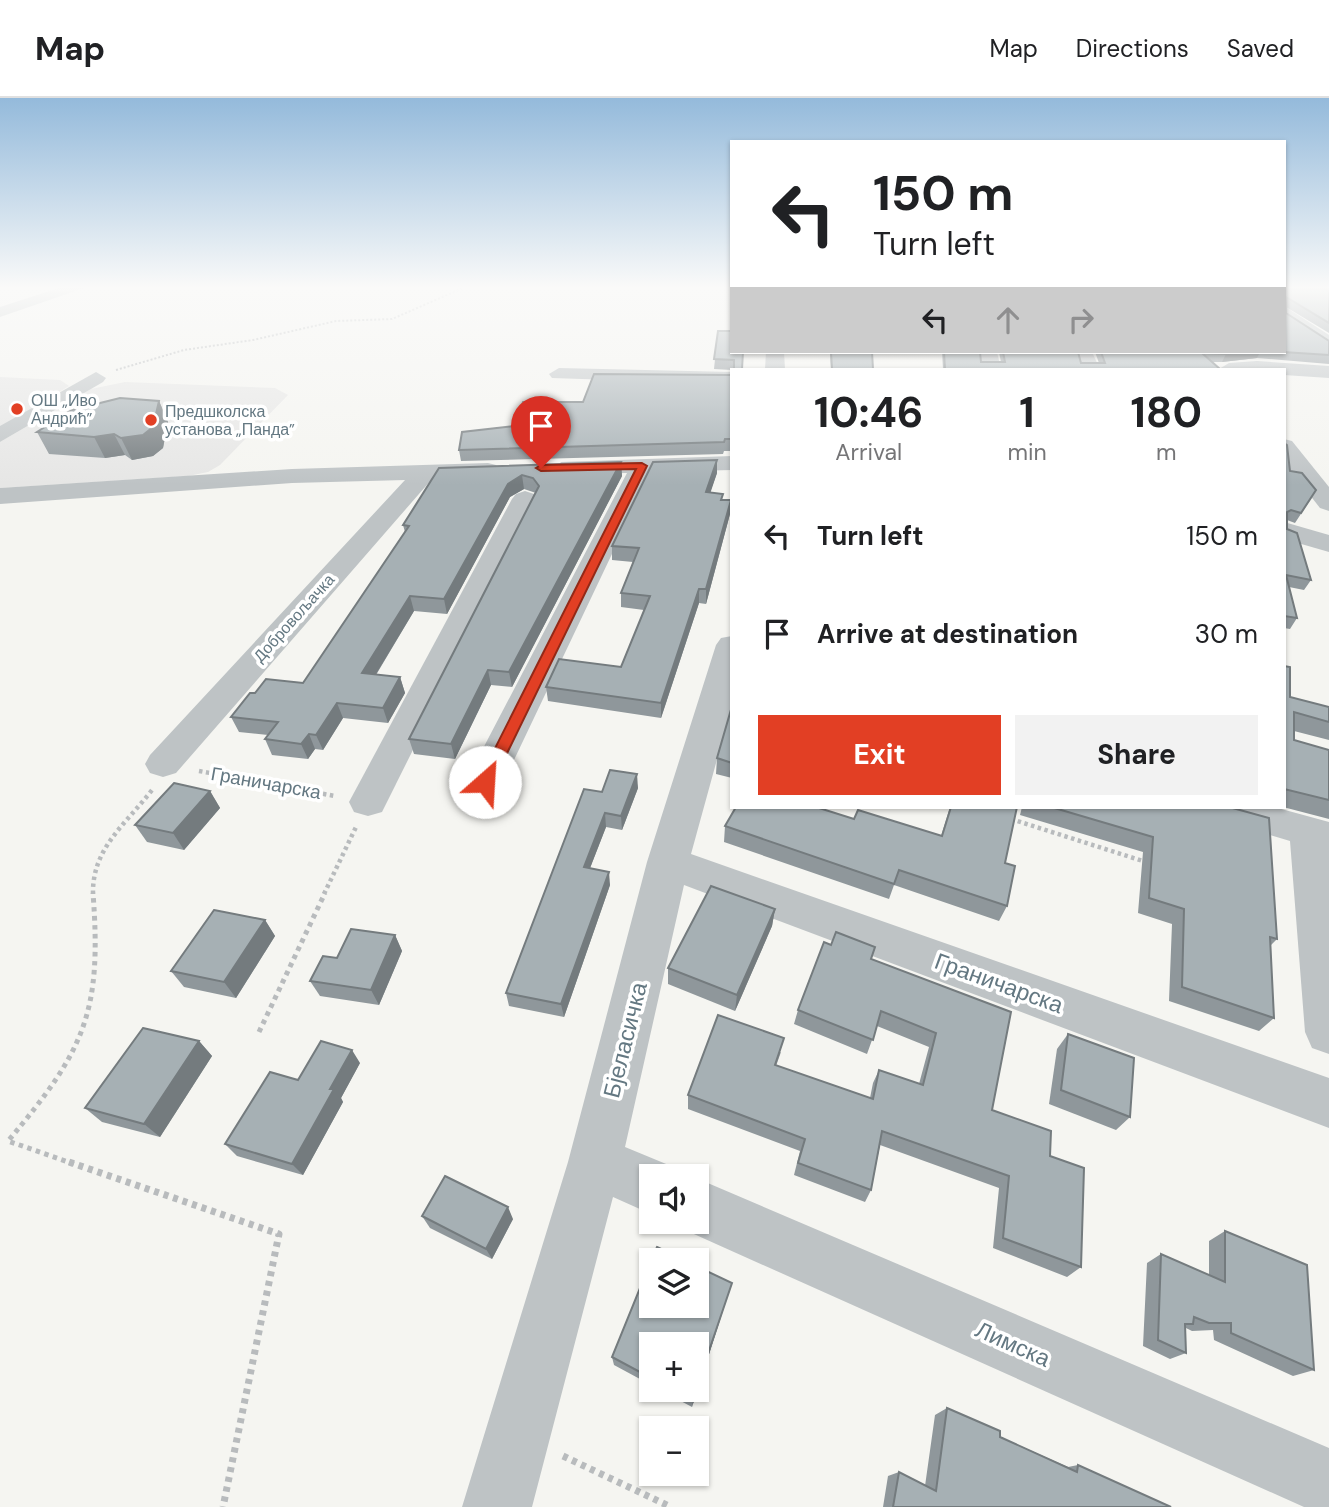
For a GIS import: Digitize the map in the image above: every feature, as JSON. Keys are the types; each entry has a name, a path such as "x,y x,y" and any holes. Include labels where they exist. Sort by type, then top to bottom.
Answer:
{"street":[{"path":"1232,368 1254,359 1329,372"},
{"path":"559,374 730,378"},
{"path":"0,435 96,379"},
{"path":"1286,449 1329,503 1326,542 1286,531"},
{"path":"541,468 730,463"},
{"path":"485,782 642,466"},
{"path":"0,496 292,476 506,469"},
{"name":"Добровољачка","path":"163,764 425,472"},
{"path":"368,802 525,499"},
{"name":"Бјеласичка","path":"497,1507 595,1162 668,862 729,659"},
{"path":"1230,809 1319,834 1329,1032"},
{"name":"Граничарска","path":"668,862 1329,1103"},
{"path":"595,1162 639,1181"},
{"name":"Лимска","path":"709,1212 1329,1483"}],"path":[{"path":"96,379 173,354"},
{"path":"163,764 160,777 106,846 96,866 93,886 98,922 95,980 87,1022 41,1103 8,1141 279,1234 223,1507"},
{"name":"Граничарска","path":"163,764 368,802"},
{"path":"259,1032 368,802"},
{"path":"1010,819 1157,865"},
{"path":"517,1435 671,1507"}],"shaded area":[{"name":"ОШ „Иво Андрић”","path":"0,377 60,380 69,386 0,428"},
{"name":"Предшколска установа „Панда”","path":"125,382 275,388 288,395 220,465 208,472 188,476 0,488 0,442 91,389"}],"building":[{"path":"715,354 743,354 742,368 734,368 734,360 714,359"},
{"path":"831,354 872,354 873,368 832,368"},
{"path":"944,354 980,354 981,362 1005,362 1003,354 1079,354 1081,363 1105,363 1102,354 1203,354 1219,368 945,368"},
{"path":"594,374 730,375 730,439 725,439 724,442 459,450 462,432 515,426 523,402 583,402"},
{"path":"120,398 159,401 153,427 143,435 121,438 114,434 94,437 37,432 72,410"},
{"path":"1286,444 1290,471 1302,473 1316,490 1301,513 1291,510 1287,512 1287,529 1297,533 1311,580 1286,575"},
{"path":"717,460 706,492 723,494 721,500 730,500 706,589 699,589 661,703 546,687 559,659 621,667 650,596 621,593 639,548 612,546 653,462"},
{"path":"621,462 509,672 488,670 451,744 409,739 539,486 533,478 522,475 508,484 444,599 410,596 362,673 400,677 383,708 337,703 316,735 309,734 301,744 265,739 278,722 231,717 250,693 255,693 266,679 303,683 409,526 403,525 439,468"},
{"path":"1286,575 1297,618 1286,616"},
{"path":"1286,666 1290,667 1290,697 1329,707 1329,722 1294,712 1294,740 1329,750 1329,800 1286,789"},
{"path":"730,713 730,762 717,758"},
{"path":"610,770 637,774 621,816 605,813 584,867 609,872 561,1004 506,993 584,789 602,792"},
{"path":"174,783 210,791 173,833 135,825"},
{"path":"735,809 822,809 854,819 858,810 942,836 950,809 1017,809 1005,863 1015,866 1007,906 899,870 894,884 725,826"},
{"path":"1058,809 1236,809 1269,818 1277,939 1270,937 1274,1018 1182,987 1184,909 1149,898 1153,837"},
{"path":"711,886 775,909 737,995 668,968"},
{"path":"214,910 265,920 224,982 171,971"},
{"path":"351,929 395,935 371,990 310,981 323,956 337,958"},
{"path":"836,932 875,947 871,959 1011,1012 992,1110 1051,1131 1050,1156 1084,1168 1081,1267 1003,1238 1009,1176 882,1131 871,1190 798,1163 805,1139 688,1095 718,1015 784,1038 775,1065 873,1099 879,1070 923,1085 936,1033 881,1011 873,1040 798,1010 824,942 831,945"},
{"path":"143,1028 199,1041 144,1124 85,1108"},
{"path":"1068,1034 1134,1058 1130,1117 1061,1090"},
{"path":"321,1041 352,1050 330,1089 334,1089 292,1164 225,1144 270,1072 298,1080"},
{"path":"445,1176 508,1207 486,1249 422,1216"},
{"path":"1225,1231 1307,1265 1314,1370 1231,1333 1231,1323 1209,1323 1194,1317 1193,1324 1185,1324 1186,1353 1158,1340 1161,1254 1225,1282"},
{"path":"709,1272 732,1283 709,1351 709,1332 639,1332 639,1372 612,1357 639,1291 639,1318 709,1318"},
{"path":"947,1408 1000,1431 1000,1437 1077,1472 1078,1465 1171,1507 893,1507 899,1472 936,1491"}],"place":[{"name":"ОШ „Иво Андрић”","path":"17,409"},
{"name":"Предшколска установа „Панда”","path":"151,420"}],"route":[{"path":"485,782 642,466 541,468"}]}
